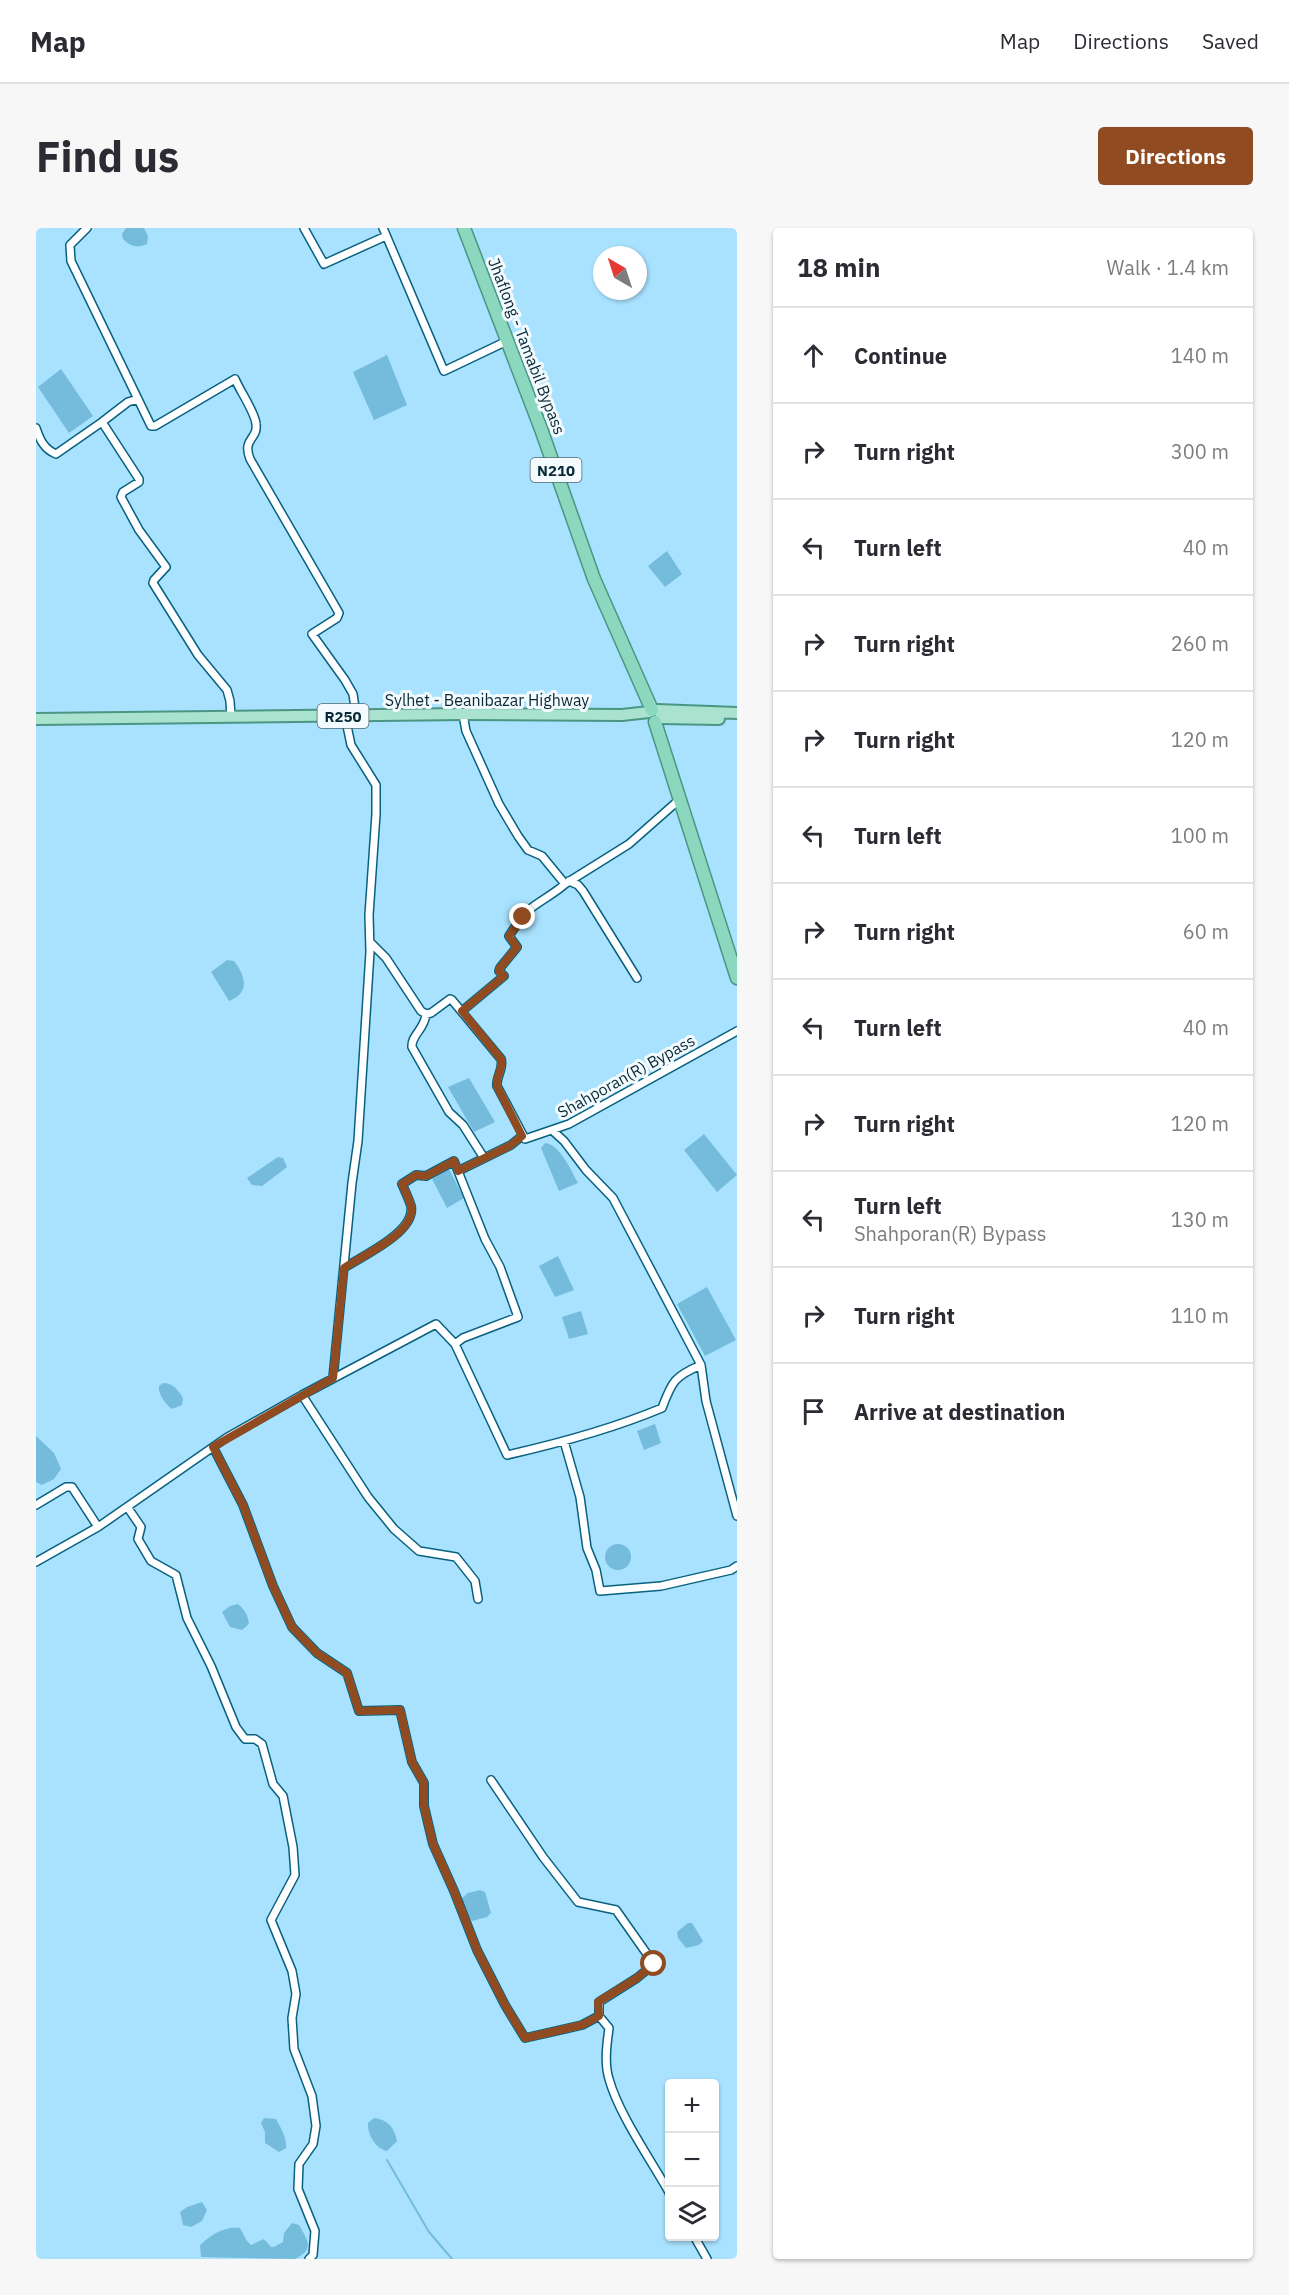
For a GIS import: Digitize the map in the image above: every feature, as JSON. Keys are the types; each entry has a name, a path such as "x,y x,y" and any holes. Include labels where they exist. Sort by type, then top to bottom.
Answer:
{"highway":[{"name":"Jhaflong - Tamabil Bypass","path":"464,228 541,429 594,579 654,715 737,978"}],"main road":[{"name":"R250","path":"654,715 737,713"},
{"name":"R250","path":"654,715 737,719"},
{"name":"Sylhet - Beanibazar Highway","path":"36,725 351,718 654,715"},
{"name":"Sylhet - Beanibazar Highway","path":"36,719 231,717 623,720 654,715"}],"street":[{"path":"87,228 70,245 71,261 151,426 155,426 235,379 256,422 255,433 246,449 250,459 339,613 337,618 312,634 353,694 351,745 376,785 369,915 370,942 358,1141 333,1378"},
{"path":"304,228 324,264 386,236"},
{"path":"383,228 444,371 507,341"},
{"path":"36,428 39,438 48,451 56,454 128,402 138,399"},
{"path":"102,422 139,479 139,482 123,492 121,497 139,530 166,567 153,580 153,584 198,655 227,690 231,717"},
{"path":"464,720 466,731 499,804 518,836 528,850 542,856 567,883 578,885 637,978"},
{"path":"462,1011 504,976 499,971 500,968 517,947 509,936 530,909 629,844 680,799"},
{"path":"370,942 386,958 426,1014"},
{"path":"426,1014 431,1013 450,999 455,1002 501,1059 503,1065 497,1086 522,1136 511,1145 458,1171"},
{"path":"426,1014 425,1023 412,1040 412,1047 449,1112 463,1125 484,1158"},
{"name":"Shahporan(R) Bypass","path":"522,1136 525,1139 532,1138 569,1124 737,1030"},
{"path":"553,1131 613,1198 701,1365 706,1401 737,1516"},
{"path":"344,1268 404,1229 411,1206 402,1184 416,1175 426,1176 454,1161 485,1239 500,1268 518,1317 463,1338 455,1344"},
{"path":"36,1562 99,1527 213,1447 302,1395 436,1324 455,1344 507,1455 564,1441 662,1408 670,1385 679,1374 701,1365"},
{"path":"302,1395 368,1497 394,1529 419,1551 456,1557 475,1581 478,1599"},
{"path":"564,1441 580,1497 587,1548 596,1570 600,1591 661,1586 731,1570 737,1566"},
{"path":"213,1447 243,1505 273,1586 292,1627 317,1653 347,1673 359,1711 400,1710 412,1762 424,1783 424,1806 433,1844 477,1950 525,2038 582,2025 599,2016"},
{"path":"36,1505 66,1487 72,1487 99,1527"},
{"path":"128,1508 141,1527 138,1539 151,1561 176,1575 187,1618 211,1666 236,1727 245,1739 255,1739 262,1744 273,1784 283,1796 293,1847 295,1875 271,1920 292,1971 296,1994 292,2018 294,2049 312,2096 316,2126 313,2144 299,2164 298,2189 315,2231 313,2255 309,2259"},
{"path":"491,1780 543,1857 578,1902 616,1910 654,1964 637,1978 598,2002 599,2016 609,2028 608,2077 620,2105 665,2187"},
{"path":"697,2241 707,2259"}],"water":[{"path":"126,228 144,228 148,236 147,244 134,246 126,242 122,234"},
{"path":"387,355 407,405 374,420 353,372"},
{"path":"61,369 93,416 69,433 38,387"},
{"path":"667,551 682,574 665,587 648,566"},
{"path":"227,960 234,961 241,972 244,983 241,993 229,1001 211,972"},
{"path":"469,1078 495,1122 474,1132 448,1087"},
{"path":"704,1134 737,1175 717,1192 684,1150"},
{"path":"545,1143 556,1148 578,1183 559,1191 541,1148"},
{"path":"278,1157 283,1158 287,1167 262,1186 252,1185 247,1178"},
{"path":"449,1169 464,1198 447,1208 432,1179"},
{"path":"558,1256 574,1290 555,1297 539,1266"},
{"path":"707,1287 736,1340 705,1356 677,1304"},
{"path":"581,1311 588,1334 569,1339 562,1317"},
{"path":"163,1383 170,1384 177,1390 183,1398 182,1405 172,1409 167,1404 159,1389"},
{"path":"655,1424 661,1443 644,1450 637,1431"},
{"path":"36,1436 54,1453 61,1469 54,1479 42,1485 36,1482"},
{"path":"618,1544 627,1548 631,1557 627,1566 618,1570 609,1566 605,1557 609,1548"},
{"path":"238,1604 243,1608 249,1621 249,1624 242,1630 230,1627 222,1612"},
{"path":"480,1890 485,1892 491,1913 487,1917 472,1921 463,1909 462,1898 468,1893"},
{"path":"688,1923 692,1923 703,1941 699,1945 686,1948 678,1938 677,1932"},
{"path":"264,2118 276,2119 285,2137 286,2148 279,2152 265,2143 265,2132 261,2123"},
{"path":"374,2118 386,2122 394,2132 397,2141 387,2151 379,2147 371,2136 368,2123"},
{"path":"202,2202 207,2210 202,2221 191,2227 183,2225 180,2212"},
{"path":"292,2223 299,2225 308,2244 305,2252 295,2259 201,2257 200,2245 223,2230 240,2228 251,2245 264,2239 271,2247 274,2247 283,2242 284,2233"}],"waterway":[{"path":"387,2160 429,2232 452,2259"}],"route":[{"path":"523,917 509,936 517,947 500,968 499,971 504,976 462,1011 501,1059 503,1065 496,1082 497,1086 522,1136 511,1145 458,1171 454,1161 426,1176 416,1175 402,1184 411,1206 404,1229 395,1237 344,1268 333,1378 213,1447 243,1505 273,1586 292,1627 317,1653 347,1673 359,1711 400,1710 412,1762 424,1783 424,1806 433,1844 477,1950 525,2038 582,2025 599,2016 598,2002 637,1978 654,1964"}]}
